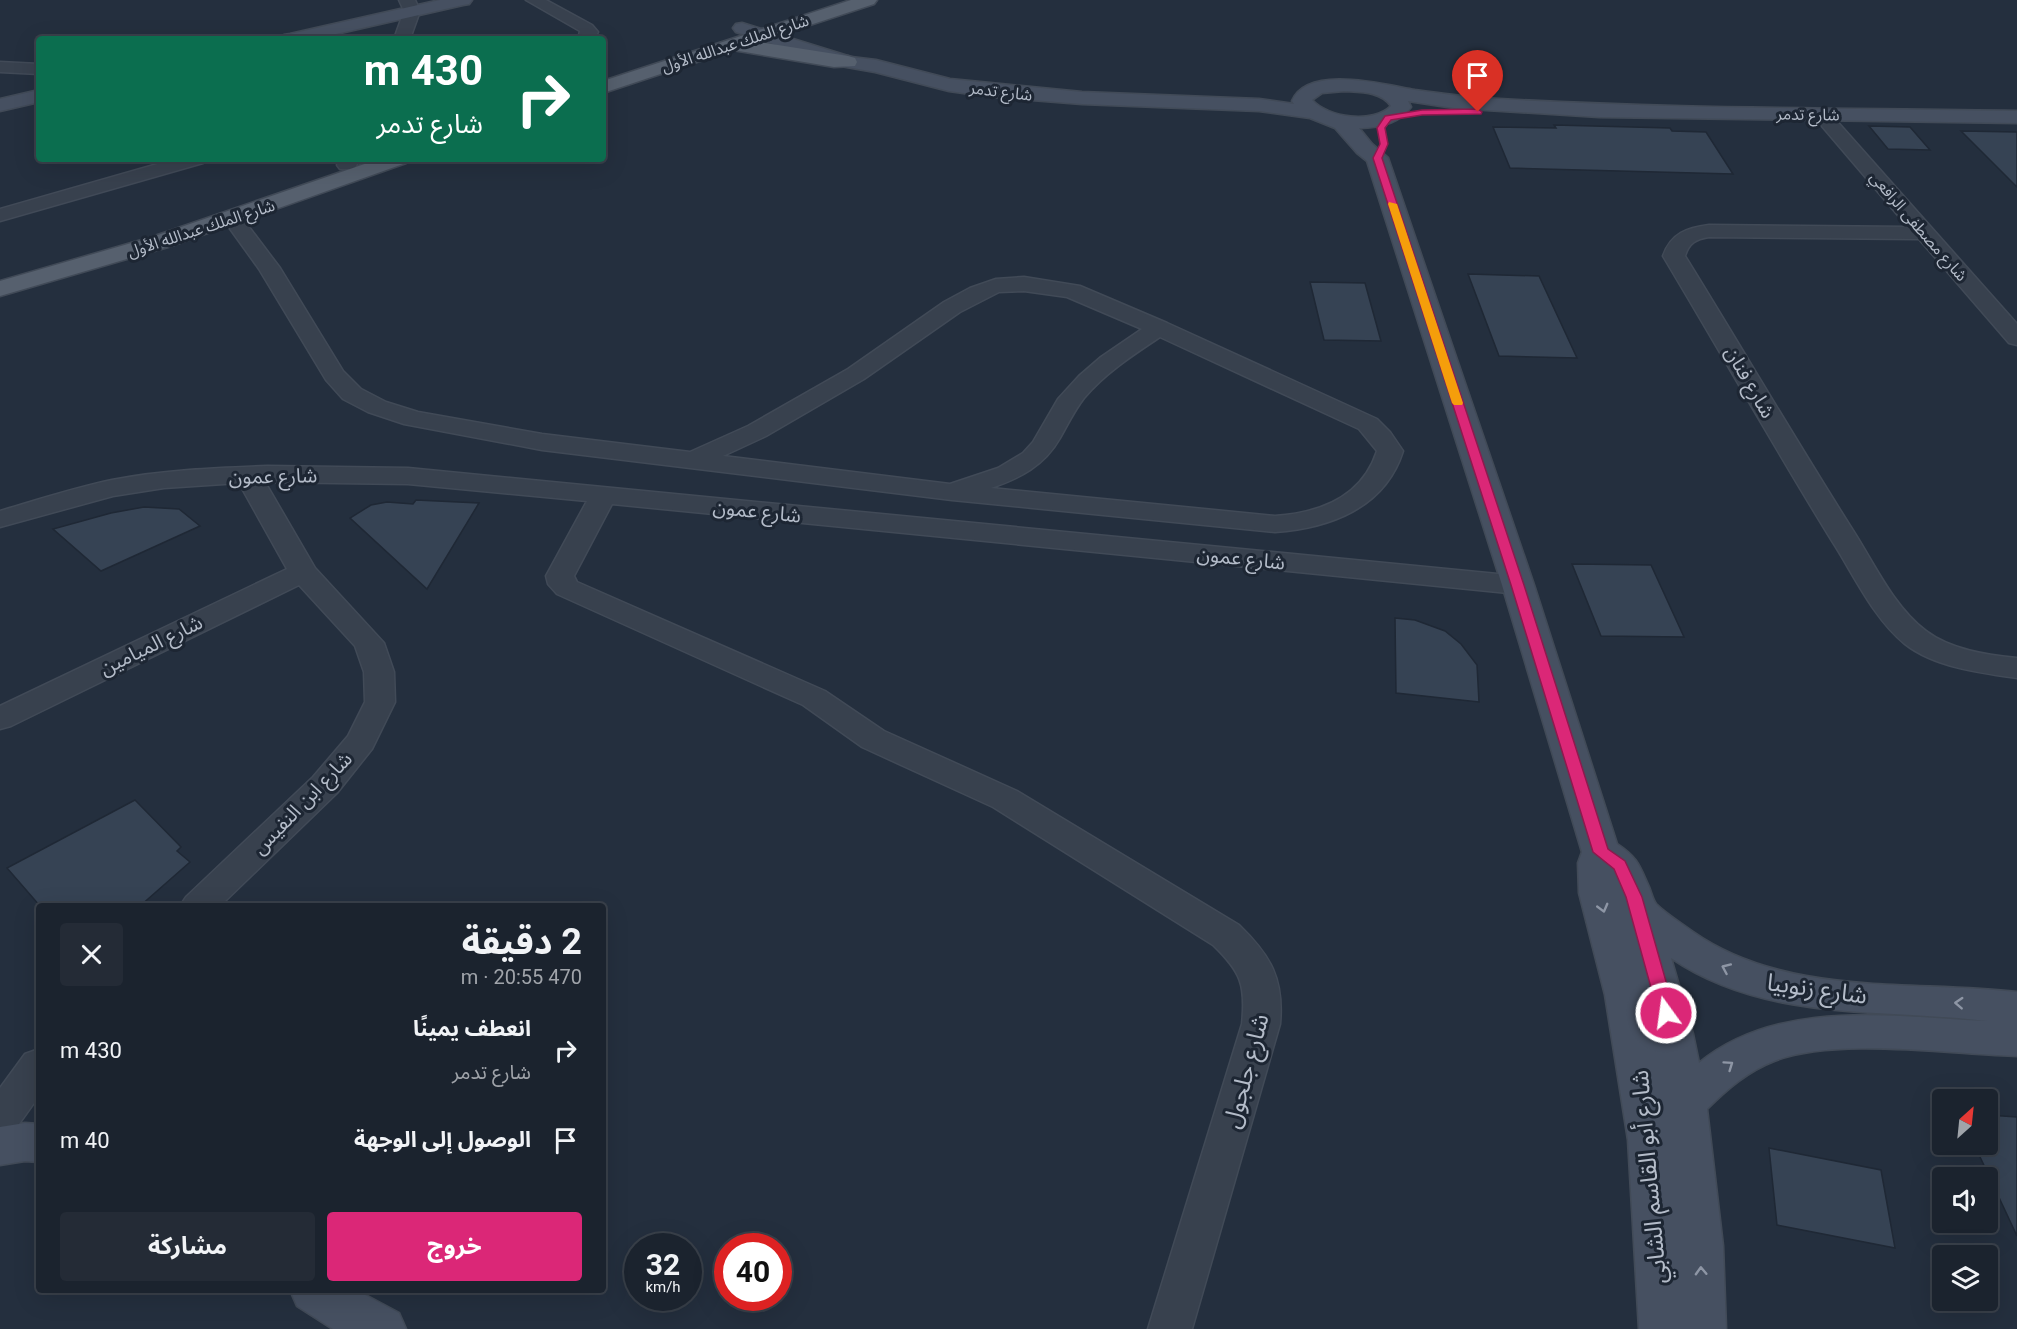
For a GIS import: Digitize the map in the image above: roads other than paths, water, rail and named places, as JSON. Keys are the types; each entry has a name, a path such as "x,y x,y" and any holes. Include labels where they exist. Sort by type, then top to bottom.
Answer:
{"main road":[{"name":"شارع الملك عبدالله الأول","path":"606,74 832,5 868,0"},
{"path":"832,5 828,24 832,36 862,61"},
{"name":"شارع الملك عبدالله الأول","path":"606,86 717,50 762,28"},
{"path":"717,50 767,48 829,61 862,61"},
{"name":"شارع الملك عبدالله الأول","path":"0,275 228,214 352,162"},
{"name":"شارع الملك عبدالله الأول","path":"0,289 390,162"}],"street":[{"path":"301,36 410,6 463,0"},
{"path":"534,0 589,30 589,36"},
{"path":"403,36 410,6"},
{"name":"شارع تدمر","path":"762,28 862,61 949,85 992,91 1082,98 1129,98 1149,101 1272,106 1311,112 1334,120 1363,122 1439,112 1599,111"},
{"path":"0,67 36,69"},
{"name":"شارع تدمر","path":"1129,98 1146,95 1268,96 1344,85 1454,102 1599,111 2017,117"},
{"path":"1311,112 1302,101 1304,96 1314,89"},
{"name":"شارع أبو القاسم الشابي","path":"1384,92 1394,96 1401,107 1381,128 1384,144 1378,159 1518,585 1601,852 1620,865 1638,910 1671,1034 1685,1103 1694,1172 1700,1246 1702,1329"},
{"path":"0,105 36,97"},
{"path":"1233,104 1310,129 1378,159"},
{"name":"شارع مصطفى الرافعي","path":"1821,114 2017,338"},
{"name":"شارع أبو القاسم الشابي","path":"1334,120 1350,128 1365,151 1378,159"},
{"path":"0,215 186,162"},
{"path":"228,214 269,268 334,375 352,394 377,407 413,419 542,442 951,492 1275,524 1306,522 1336,511 1366,493 1386,468 1390,451 1382,437 1368,424 1159,327 1072,291 1024,284 996,286 978,292 952,307 836,386 757,431 694,460"},
{"name":"شارع فنان","path":"1925,233 1709,231 1684,237 1677,244 1674,256 1801,470 1890,609 1918,639 1947,652 1987,664 2017,668"},
{"path":"951,492 1003,475 1032,459 1045,445 1065,408 1093,374 1114,356 1159,327"},
{"name":"شارع عمون","path":"0,519 64,500 128,486 248,475 408,477 1518,585"},
{"name":"شارع ابن النفيس","path":"201,903 325,785 361,741 380,702 379,672 369,642 303,572 248,475"},
{"name":"شارع جلجول","path":"603,496 560,576 562,584 567,588 814,698 873,739 1005,798 1226,935 1246,953 1259,975 1265,1000 1261,1024 1170,1329"},
{"name":"شارع الميامين","path":"0,719 303,572"},
{"name":"شارع أبو القاسم الشابي","path":"1601,852 1595,866 1596,882 1617,960 1645,1100 1653,1166 1663,1329"},
{"name":"شارع زنوبيا","path":"1638,910 1668,936 1704,959 1745,977 1787,990 1830,996 2017,1008"},
{"name":"شارع زنوبيا","path":"1685,1103 1708,1079 1736,1059 1768,1044 1805,1034 1845,1031 2017,1039"},
{"path":"0,1119 36,1069"},
{"path":"0,1146 36,1143"},
{"path":"319,1293 357,1317 382,1329"}]}
